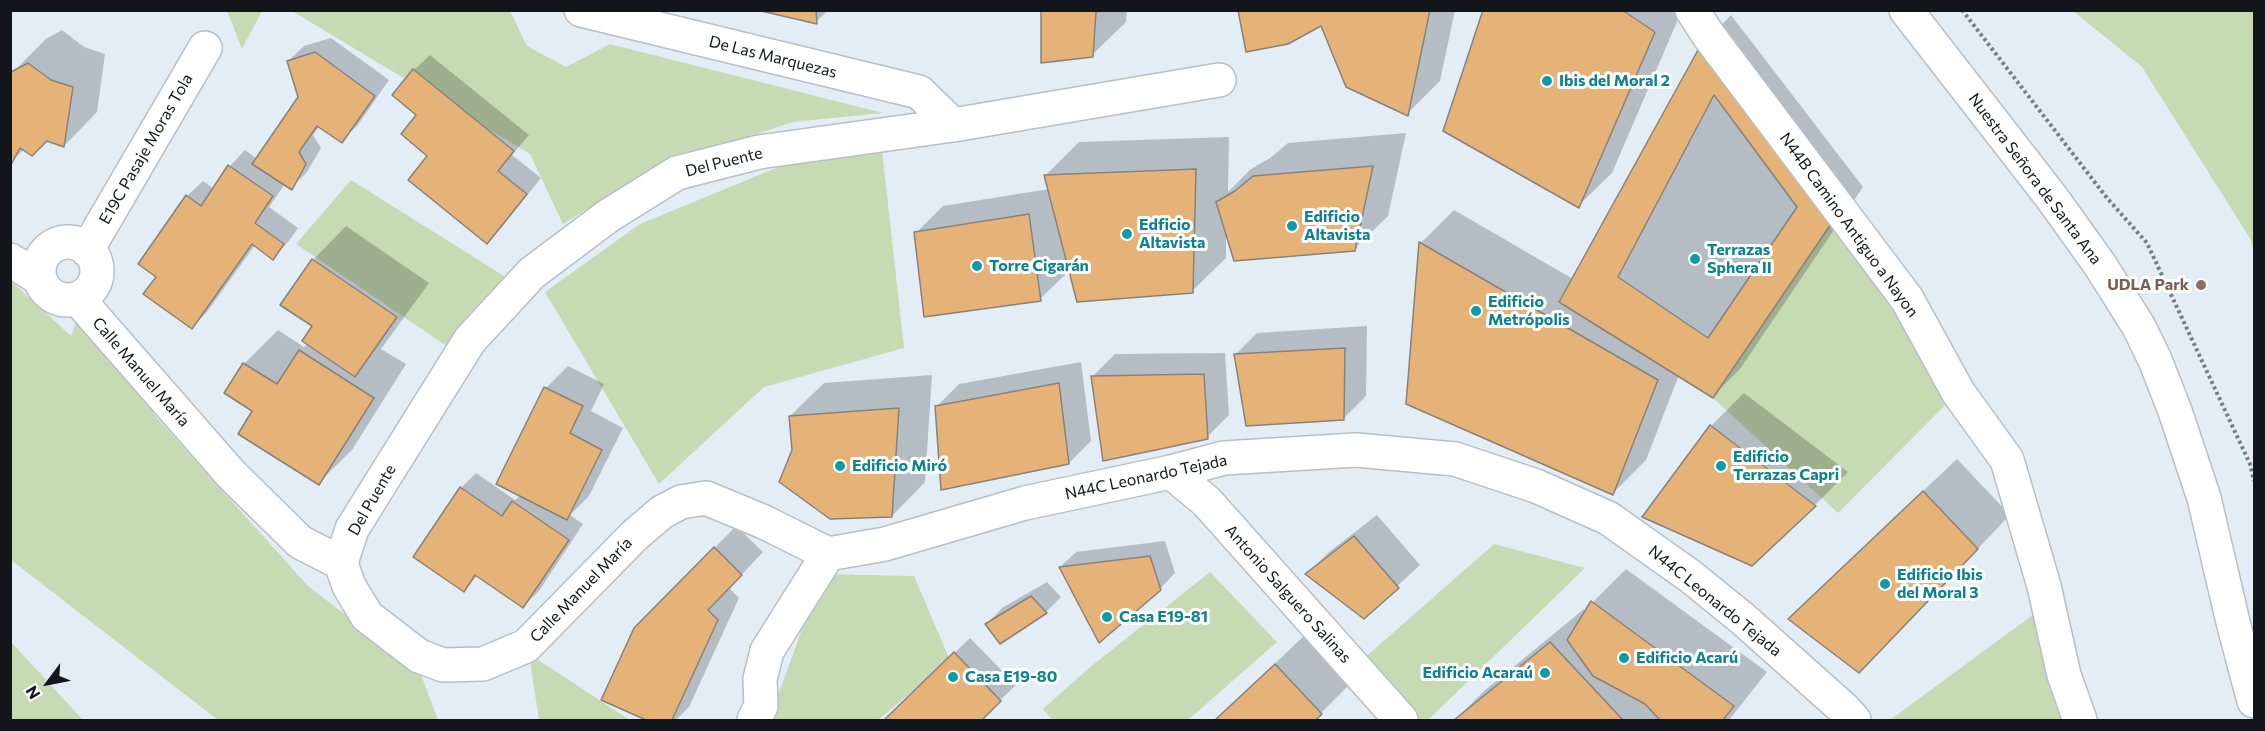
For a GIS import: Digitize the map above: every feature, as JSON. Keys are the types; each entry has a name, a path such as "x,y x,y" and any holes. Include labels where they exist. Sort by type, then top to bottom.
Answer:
{"street":[{"name":"De Las Marquezas","path":"581,10 919,92 953,125"},
{"name":"N44B Camino Antiguo a Nayon","path":"1692,10 1709,36 1906,299 1958,392 2007,460 2041,576 2064,675 2080,720"},
{"name":"Nuestra Señora de Santa Ana","path":"1906,10 2052,198 2100,265 2139,327 2175,411 2204,498 2254,701"},
{"name":"E19C Pasaje Moras Tola","path":"87,250 205,48"},
{"name":"Del Puente","path":"341,563 352,530 470,340 532,273 608,216 677,173 759,152 953,125 1219,80"},
{"path":"64,242 76,243 87,250 97,267 96,277 93,286 78,299 54,297 42,286 39,266 43,255 52,246 64,242"},
{"path":"10,260 39,278"},
{"name":"Calle Manuel María","path":"78,299 231,474 300,542 341,563 350,586 367,616 419,656 443,665 483,664 526,646 635,535 662,512 681,502 705,498 764,522 828,554"},
{"name":"N44C Leonardo Tejada","path":"828,554 885,544 1025,503 1171,472 1224,458 1356,450 1455,459 1536,486 1608,518 1690,576 1743,619 1854,720"},
{"name":"Antonio Salguero Salinas","path":"1171,472 1207,502 1401,720"},
{"path":"761,716 760,679 766,651 828,554"}],"path":[{"path":"1962,10 2107,198 2148,243 2250,464 2254,481"}],"green space":[{"path":"227,11 262,11 242,49"},
{"path":"292,11 510,11 527,46 566,67 610,44 883,113 793,122 745,138 674,155 563,224 530,154"},
{"path":"2073,11 2254,11 2254,254 2251,240 2142,67"},
{"path":"882,150 904,348 764,387 659,484 545,292 640,224 781,166"},
{"path":"351,180 520,286 460,355 296,244"},
{"path":"1837,215 1958,392 1838,513 1713,398"},
{"path":"10,280 71,336 80,312 157,418 308,586 420,672 438,720 218,720 11,560"},
{"path":"1494,544 1585,568 1428,720 1381,720 1345,675"},
{"path":"1210,572 1277,642 1188,720 1052,720 1043,709 1089,668"},
{"path":"822,574 914,576 950,660 878,720 769,720"},
{"path":"2034,614 2069,720 1890,720"},
{"path":"11,642 83,720 11,720"},
{"path":"529,654 630,720 539,720"}],"building":[{"path":"757,10 816,10 817,24"},
{"path":"1041,10 1104,10 1096,12 1093,57 1041,63"},
{"path":"1238,10 1430,10 1408,116 1346,87 1321,26 1288,44 1246,52"},
{"name":"Ibis del Moral 2","path":"1483,10 1622,10 1655,32 1579,208 1443,131"},
{"name":"Terrazas Sphera II","path":"1703,41 1837,215 1713,398 1559,302"},
{"path":"315,52 375,96 342,143 317,126 299,152 306,164 292,190 252,164 298,97 287,61"},
{"path":"28,63 51,80 73,87 64,147 47,141 32,156 20,148 12,163 10,162 10,74"},
{"path":"413,69 514,151 498,171 527,194 487,244 408,180 427,156 401,134 416,115 392,95"},
{"name":"Terrazas Sphera II","path":"1714,95 1797,207 1708,338 1618,277"},
{"path":"228,165 273,196 255,223 284,244 273,260 252,244 192,329 143,294 156,277 138,264 186,195 201,206"},
{"name":"Edificio Altavista","path":"1373,166 1355,251 1234,261 1216,202 1235,191 1253,176"},
{"name":"Edficio Altavista","path":"1196,169 1193,293 1077,302 1044,175"},
{"name":"Torre Cigarán","path":"1029,214 1041,301 924,317 914,232"},
{"name":"Edificio Metrópolis","path":"1419,242 1658,380 1613,495 1406,404"},
{"path":"312,259 397,317 355,377 302,341 312,326 280,305"},
{"path":"1345,348 1344,420 1246,426 1234,354"},
{"path":"299,350 374,398 319,485 238,434 252,411 224,393 243,363 277,384"},
{"path":"1204,374 1208,439 1103,461 1091,376"},
{"path":"1059,383 1069,464 941,490 935,406"},
{"path":"544,387 583,406 570,433 602,450 567,520 496,484"},
{"name":"Edificio Miró","path":"899,408 892,517 830,519 779,482 792,450 789,416"},
{"name":"Edificio Terrazas Capri","path":"1710,425 1816,506 1752,566 1642,517"},
{"path":"460,487 502,516 512,501 569,540 523,608 475,575 464,592 413,557"},
{"name":"Edificio Ibis del Moral 3","path":"1923,491 1978,549 1859,673 1788,619"},
{"path":"1354,536 1399,588 1364,619 1305,574"},
{"path":"714,547 742,575 708,610 718,620 672,720 646,720 601,700 634,628"},
{"name":"Casa E19-81","path":"1150,556 1161,590 1099,643 1059,567"},
{"path":"1031,596 1047,613 1000,644 985,624"},
{"name":"Edificio Acarú","path":"1591,601 1734,706 1723,720 1660,720 1645,704 1593,676 1567,640"},
{"name":"Edificio Acaraú","path":"1550,642 1623,720 1454,720"},
{"name":"Casa E19-80","path":"954,652 1001,701 982,720 884,720"},
{"path":"1275,664 1322,714 1316,720 1215,720"}],"place":[{"name":"Ibis del Moral 2","path":"1547,81"},
{"name":"Edificio Altavista","path":"1292,226"},
{"name":"Edficio Altavista","path":"1127,234"},
{"name":"Terrazas Sphera II","path":"1695,259"},
{"name":"Torre Cigarán","path":"977,266"},
{"name":"UDLA Park","path":"2201,285"},
{"name":"Edificio Metrópolis","path":"1476,311"},
{"name":"Edificio Miró","path":"840,466"},
{"name":"Edificio Terrazas Capri","path":"1721,466"},
{"name":"Edificio Ibis del Moral 3","path":"1885,584"},
{"name":"Casa E19-81","path":"1107,617"},
{"name":"Edificio Acarú","path":"1624,658"},
{"name":"Edificio Acaraú","path":"1545,673"},
{"name":"Casa E19-80","path":"953,677"}]}
